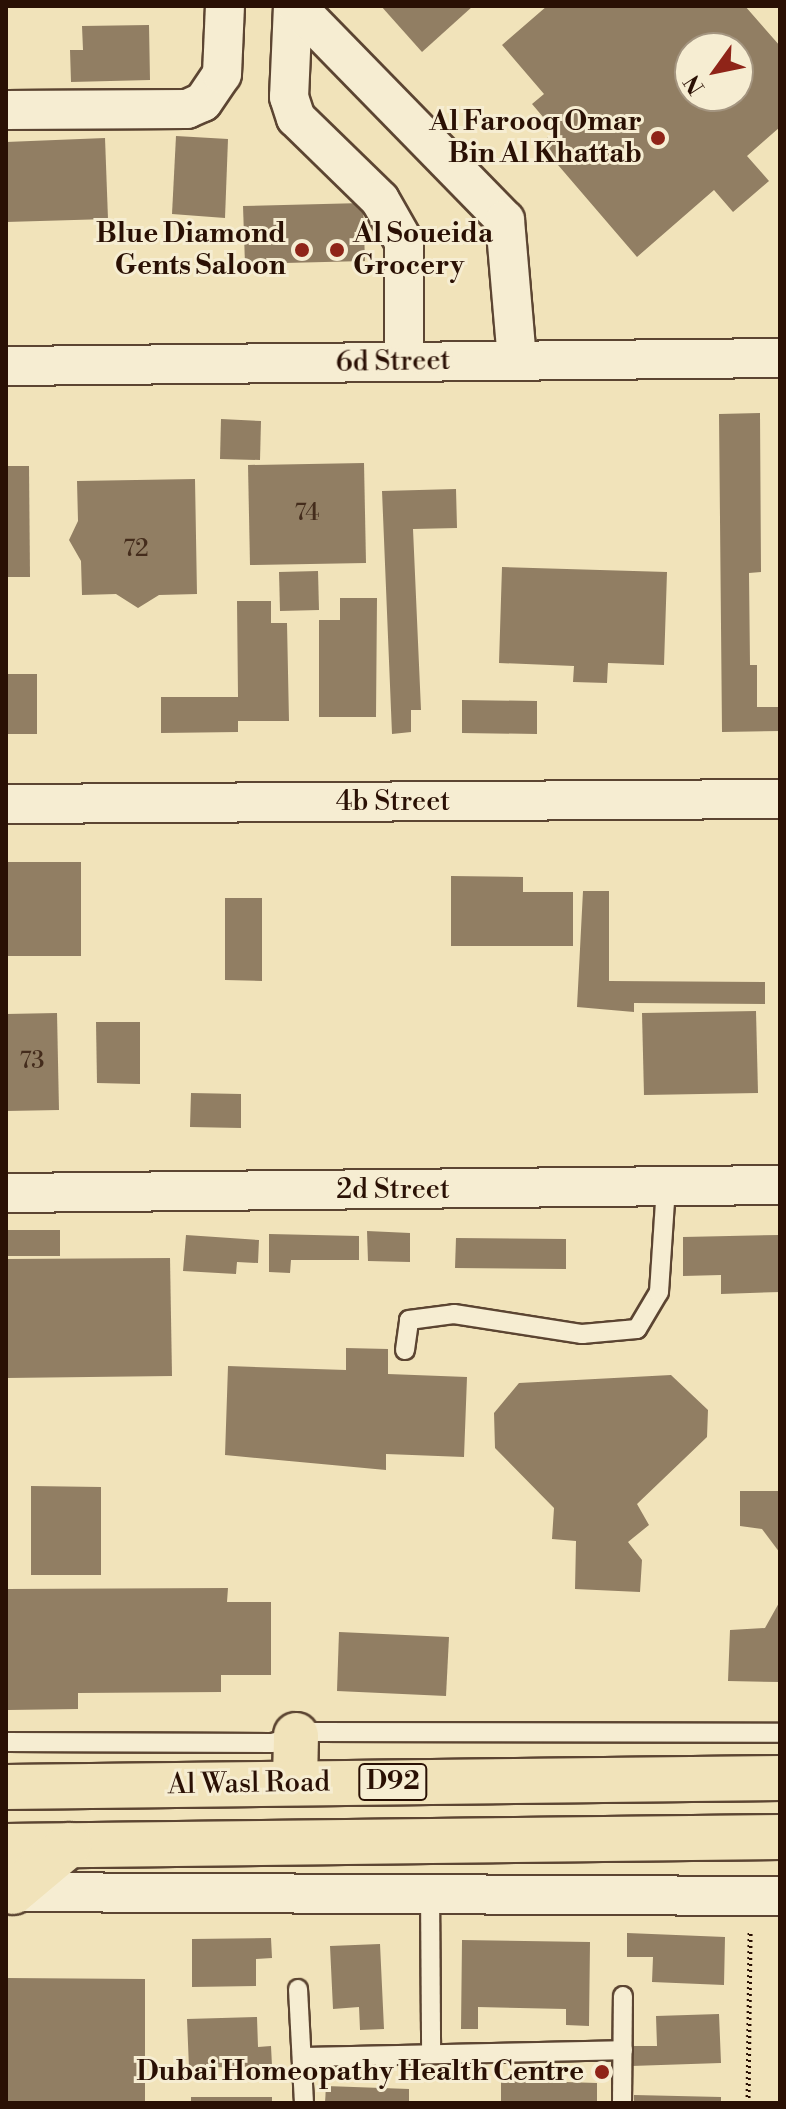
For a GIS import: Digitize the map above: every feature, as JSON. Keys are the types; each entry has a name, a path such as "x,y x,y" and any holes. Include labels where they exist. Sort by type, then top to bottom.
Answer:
{"main road":[{"path":"295,1783 296,1735"},
{"name":"Al Wasl Road","path":"6,1787 780,1778"},
{"name":"Al Wasl Road","path":"6,1846 780,1837"},
{"path":"9,1892 69,1845"}],"street":[{"path":"6,110 187,109 203,102 222,74 225,6"},
{"path":"295,6 505,220 517,360"},
{"path":"295,6 289,97 296,118 380,200 404,242 404,361"},
{"name":"6d Street","path":"6,366 780,358"},
{"name":"4b Street","path":"6,804 780,799"},
{"name":"2d Street","path":"6,1193 780,1185"},
{"path":"9,1892 430,1891 765,1895"}],"lane":[{"path":"405,1350 409,1320 454,1314 582,1334 637,1329 659,1292 666,1187"},
{"path":"6,1742 272,1743 296,1735 780,1733"},
{"path":"430,1891 431,2054"},
{"path":"298,1989 304,2103"},
{"path":"622,2103 623,1996"},
{"path":"302,2057 623,2050"}],"path":[{"path":"748,2103 765,1895"}],"building":[{"path":"381,6 473,6 422,52"},
{"name":"Al Farooq Omar Bin Al Khattab","path":"547,6 745,6 780,46 780,127 747,156 769,181 733,212 714,190 637,257 540,144 555,131 532,104 544,94 502,45"},
{"path":"149,25 150,80 71,82 70,50 83,50 82,26"},
{"path":"176,136 228,139 225,218 172,214"},
{"path":"105,138 108,219 6,222 6,142"},
{"path":"363,203 365,261 245,264 243,206"},
{"path":"760,413 761,572 749,573 750,665 757,665 757,707 780,707 780,731 722,732 719,414"},
{"path":"221,419 261,421 260,460 220,459"},
{"path":"364,463 366,563 250,565 248,465"},
{"path":"6,466 29,466 30,577 6,577"},
{"path":"195,479 197,594 159,595 138,608 116,594 82,595 81,561 69,540 78,521 77,481"},
{"path":"456,489 457,528 413,529 421,710 411,710 411,732 392,734 382,491"},
{"path":"502,567 667,572 664,665 608,663 607,683 573,682 574,666 499,663"},
{"path":"318,571 319,610 280,611 279,572"},
{"path":"340,598 377,598 376,717 319,717 319,620 340,620"},
{"path":"237,601 271,601 271,623 287,623 289,721 238,721 238,732 161,733 161,697 238,697"},
{"path":"6,674 37,674 37,734 6,734"},
{"path":"462,700 537,701 537,734 462,733"},
{"path":"6,862 81,862 81,956 6,956"},
{"path":"451,876 523,877 523,892 573,892 573,946 451,946"},
{"path":"583,891 609,891 609,981 765,982 765,1004 634,1003 634,1012 577,1007"},
{"path":"225,898 262,898 262,981 225,980"},
{"path":"756,1011 758,1093 644,1095 642,1013"},
{"path":"57,1013 59,1110 6,1111 6,1014"},
{"path":"96,1022 140,1022 140,1084 97,1083"},
{"path":"191,1093 241,1094 241,1128 190,1127"},
{"path":"6,1230 60,1230 60,1256 6,1256"},
{"path":"367,1231 410,1233 410,1262 368,1261"},
{"path":"269,1234 359,1236 359,1260 291,1260 290,1273 269,1272"},
{"path":"186,1235 259,1240 258,1263 237,1262 236,1274 183,1271"},
{"path":"780,1235 780,1292 721,1294 721,1275 683,1276 683,1237"},
{"path":"456,1238 566,1239 566,1269 455,1268"},
{"path":"170,1258 172,1376 6,1378 6,1259"},
{"path":"346,1348 388,1349 388,1374 467,1377 464,1457 386,1454 386,1470 225,1455 228,1366 346,1370"},
{"path":"671,1375 708,1410 707,1437 637,1504 649,1525 628,1542 642,1560 640,1592 575,1589 576,1541 552,1539 554,1508 495,1448 494,1413 519,1383"},
{"path":"31,1486 101,1487 101,1575 31,1575"},
{"path":"740,1491 780,1491 780,1553 762,1529 740,1526"},
{"path":"228,1588 227,1602 271,1602 271,1675 221,1675 221,1692 78,1693 78,1709 8,1710 6,1589"},
{"path":"780,1601 780,1682 728,1681 730,1630 765,1628"},
{"path":"339,1632 449,1637 446,1696 337,1691"},
{"path":"627,1933 725,1937 724,1985 652,1982 653,1957 627,1957"},
{"path":"271,1938 272,1958 256,1959 256,1986 192,1987 192,1939"},
{"path":"462,1940 590,1942 589,2026 566,2025 566,2009 478,2007 478,2029 461,2029"},
{"path":"380,1944 384,2029 360,2030 359,2007 333,2009 330,1946"},
{"path":"6,1978 145,1979 145,2103 6,2103"},
{"path":"719,2014 721,2063 631,2066 630,2046 657,2046 656,2016"},
{"path":"257,2017 258,2047 271,2046 272,2066 189,2068 187,2019"},
{"path":"501,2080 597,2083 597,2103 501,2103"},
{"path":"326,2086 409,2089 409,2103 325,2103"},
{"path":"634,2095 721,2097 721,2103 634,2103"},
{"path":"191,2097 272,2097 272,2103 191,2103"}],"place":[{"name":"Al Farooq Omar Bin Al Khattab","path":"658,138"},
{"name":"Blue Diamond Gents Saloon","path":"302,250"},
{"name":"Al Soueida Grocery","path":"337,250"},
{"name":"Dubai Homeopathy Health Centre","path":"602,2072"}]}
